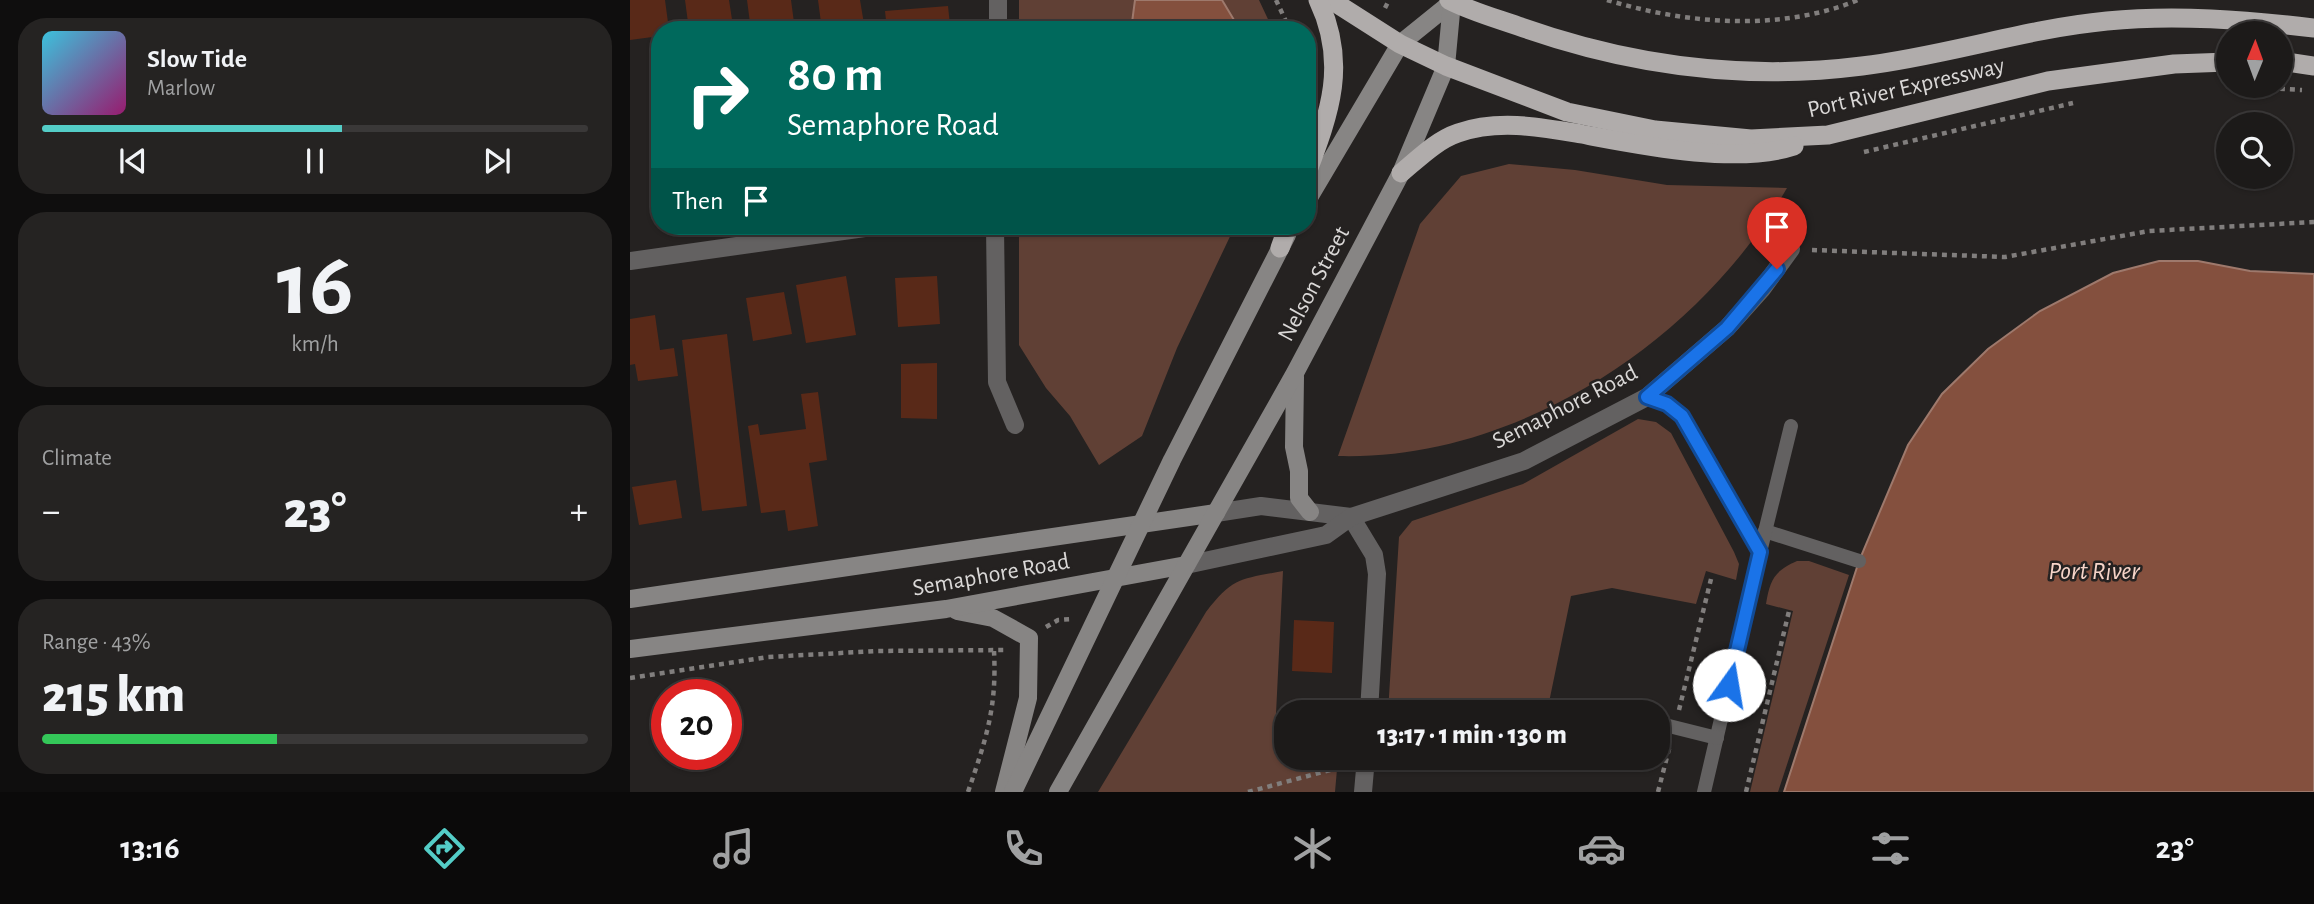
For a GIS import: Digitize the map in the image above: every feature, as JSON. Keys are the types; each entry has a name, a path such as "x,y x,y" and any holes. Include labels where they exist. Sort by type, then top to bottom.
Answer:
{"highway":[{"path":"1316,149 1329,114 1334,82 1332,36 1318,0"},
{"name":"Port River Expressway","path":"1331,0 1399,44 1446,66 1567,112 1655,130 1751,139 1828,135 2048,81 2174,64 2216,62"},
{"name":"Port River Expressway","path":"1450,1 1576,47 1650,63 1770,73 1864,66 2041,29 2110,20 2244,19 2314,28"},
{"path":"2293,63 2314,66"},
{"path":"1401,173 1457,133 1506,124 1647,146 1750,154 1787,149 1828,135"},
{"path":"1280,248 1286,235"}],"main road":[{"name":"Nelson Street","path":"1316,186 1399,44 1450,1"},
{"name":"Nelson Street","path":"1058,792 1295,373 1401,173 1446,66 1450,1"},
{"name":"Nelson Street","path":"1013,792 1142,523 1280,248"},
{"path":"1295,373 1294,447 1299,471 1299,498 1310,512"},
{"name":"Semaphore Road","path":"630,599 1216,513"},
{"name":"Semaphore Road","path":"630,649 946,609 1186,565"},
{"path":"946,609 993,618 1029,638 1028,698 1004,792"}],"street":[{"path":"998,0 998,21"},
{"path":"630,261 815,235"},
{"path":"995,235 998,382 1015,425"},
{"name":"Semaphore Road","path":"1186,565 1326,535 1351,517 1524,461 1647,397 1727,328 1762,289 1791,249"},
{"name":"Semaphore Road","path":"1216,513 1261,506 1351,517"},
{"path":"1351,517 1374,555 1377,574 1370,700"},
{"path":"1363,792 1365,770"}],"lane":[{"path":"1647,397 1667,404 1682,416 1760,552"},
{"path":"1704,792 1791,426"},
{"path":"1765,531 1859,561"},
{"path":"1670,727 1717,738"}],"path":[{"path":"1276,0 1286,21"},
{"path":"1607,0 1644,11 1690,19 1776,20 1833,10 1858,0"},
{"path":"2293,89 2314,90"},
{"path":"1791,249 2005,257 2149,231 2314,222"},
{"path":"1658,792 1711,579"},
{"path":"1746,792 1789,611"},
{"path":"1039,632 1064,620"},
{"path":"630,677 792,655 877,651 994,651 996,691 991,724 968,792"},
{"path":"1248,792 1327,770"}],"shaded area":[{"path":"1019,0 1259,0 1269,21 1019,21"},
{"path":"1509,164 1575,170 1667,185 1787,188 1750,244 1705,295 1653,341 1597,381 1536,414 1471,438 1405,452 1338,456 1420,224 1461,176"},
{"path":"1019,235 1231,235 1177,348 1142,436 1099,465 1070,416 1046,388 1019,345"},
{"path":"1638,419 1656,422 1671,433 1734,552 1739,564 1736,580 1706,571 1696,604 1612,588 1571,596 1549,700 1389,700 1399,537 1412,521 1523,484"},
{"path":"1797,561 1809,561 1849,575 1778,792 1750,792 1793,611 1766,604 1774,577"},
{"path":"1283,571 1277,700 1274,700 1274,770 1337,770 1335,792 1098,792 1206,612 1231,586 1257,576"}],"water":[{"path":"1135,0 1222,0 1235,21 1132,21"},
{"name":"Port River","path":"2159,261 2198,261 2250,271 2314,274 2314,792 1784,792 1859,561 1908,445 1942,394 1988,349 2040,311 2113,273"}],"building":[{"path":"630,0 665,0 668,21 651,21 651,37 630,40"},
{"path":"685,0 729,0 732,21 688,21"},
{"path":"747,0 791,0 794,21 750,21"},
{"path":"818,0 860,0 864,21 821,21"},
{"path":"948,6 950,21 886,21 885,11"},
{"path":"846,276 856,335 806,343 796,285"},
{"path":"937,276 940,324 898,327 895,278"},
{"path":"784,292 792,334 753,341 746,298"},
{"path":"655,315 660,350 674,348 678,376 638,381 635,364 630,365 630,319"},
{"path":"727,334 747,506 702,511 682,340"},
{"path":"937,363 937,419 901,418 901,364"},
{"path":"818,392 827,460 809,463 818,526 788,531 785,510 761,513 748,426 758,424 760,435 806,429 801,394"},
{"path":"676,480 682,518 639,525 632,487"},
{"path":"1294,620 1334,622 1332,673 1292,671"}],"route":[{"path":"1729,685 1760,552 1682,416 1667,404 1647,397 1727,328 1777,269"}]}
